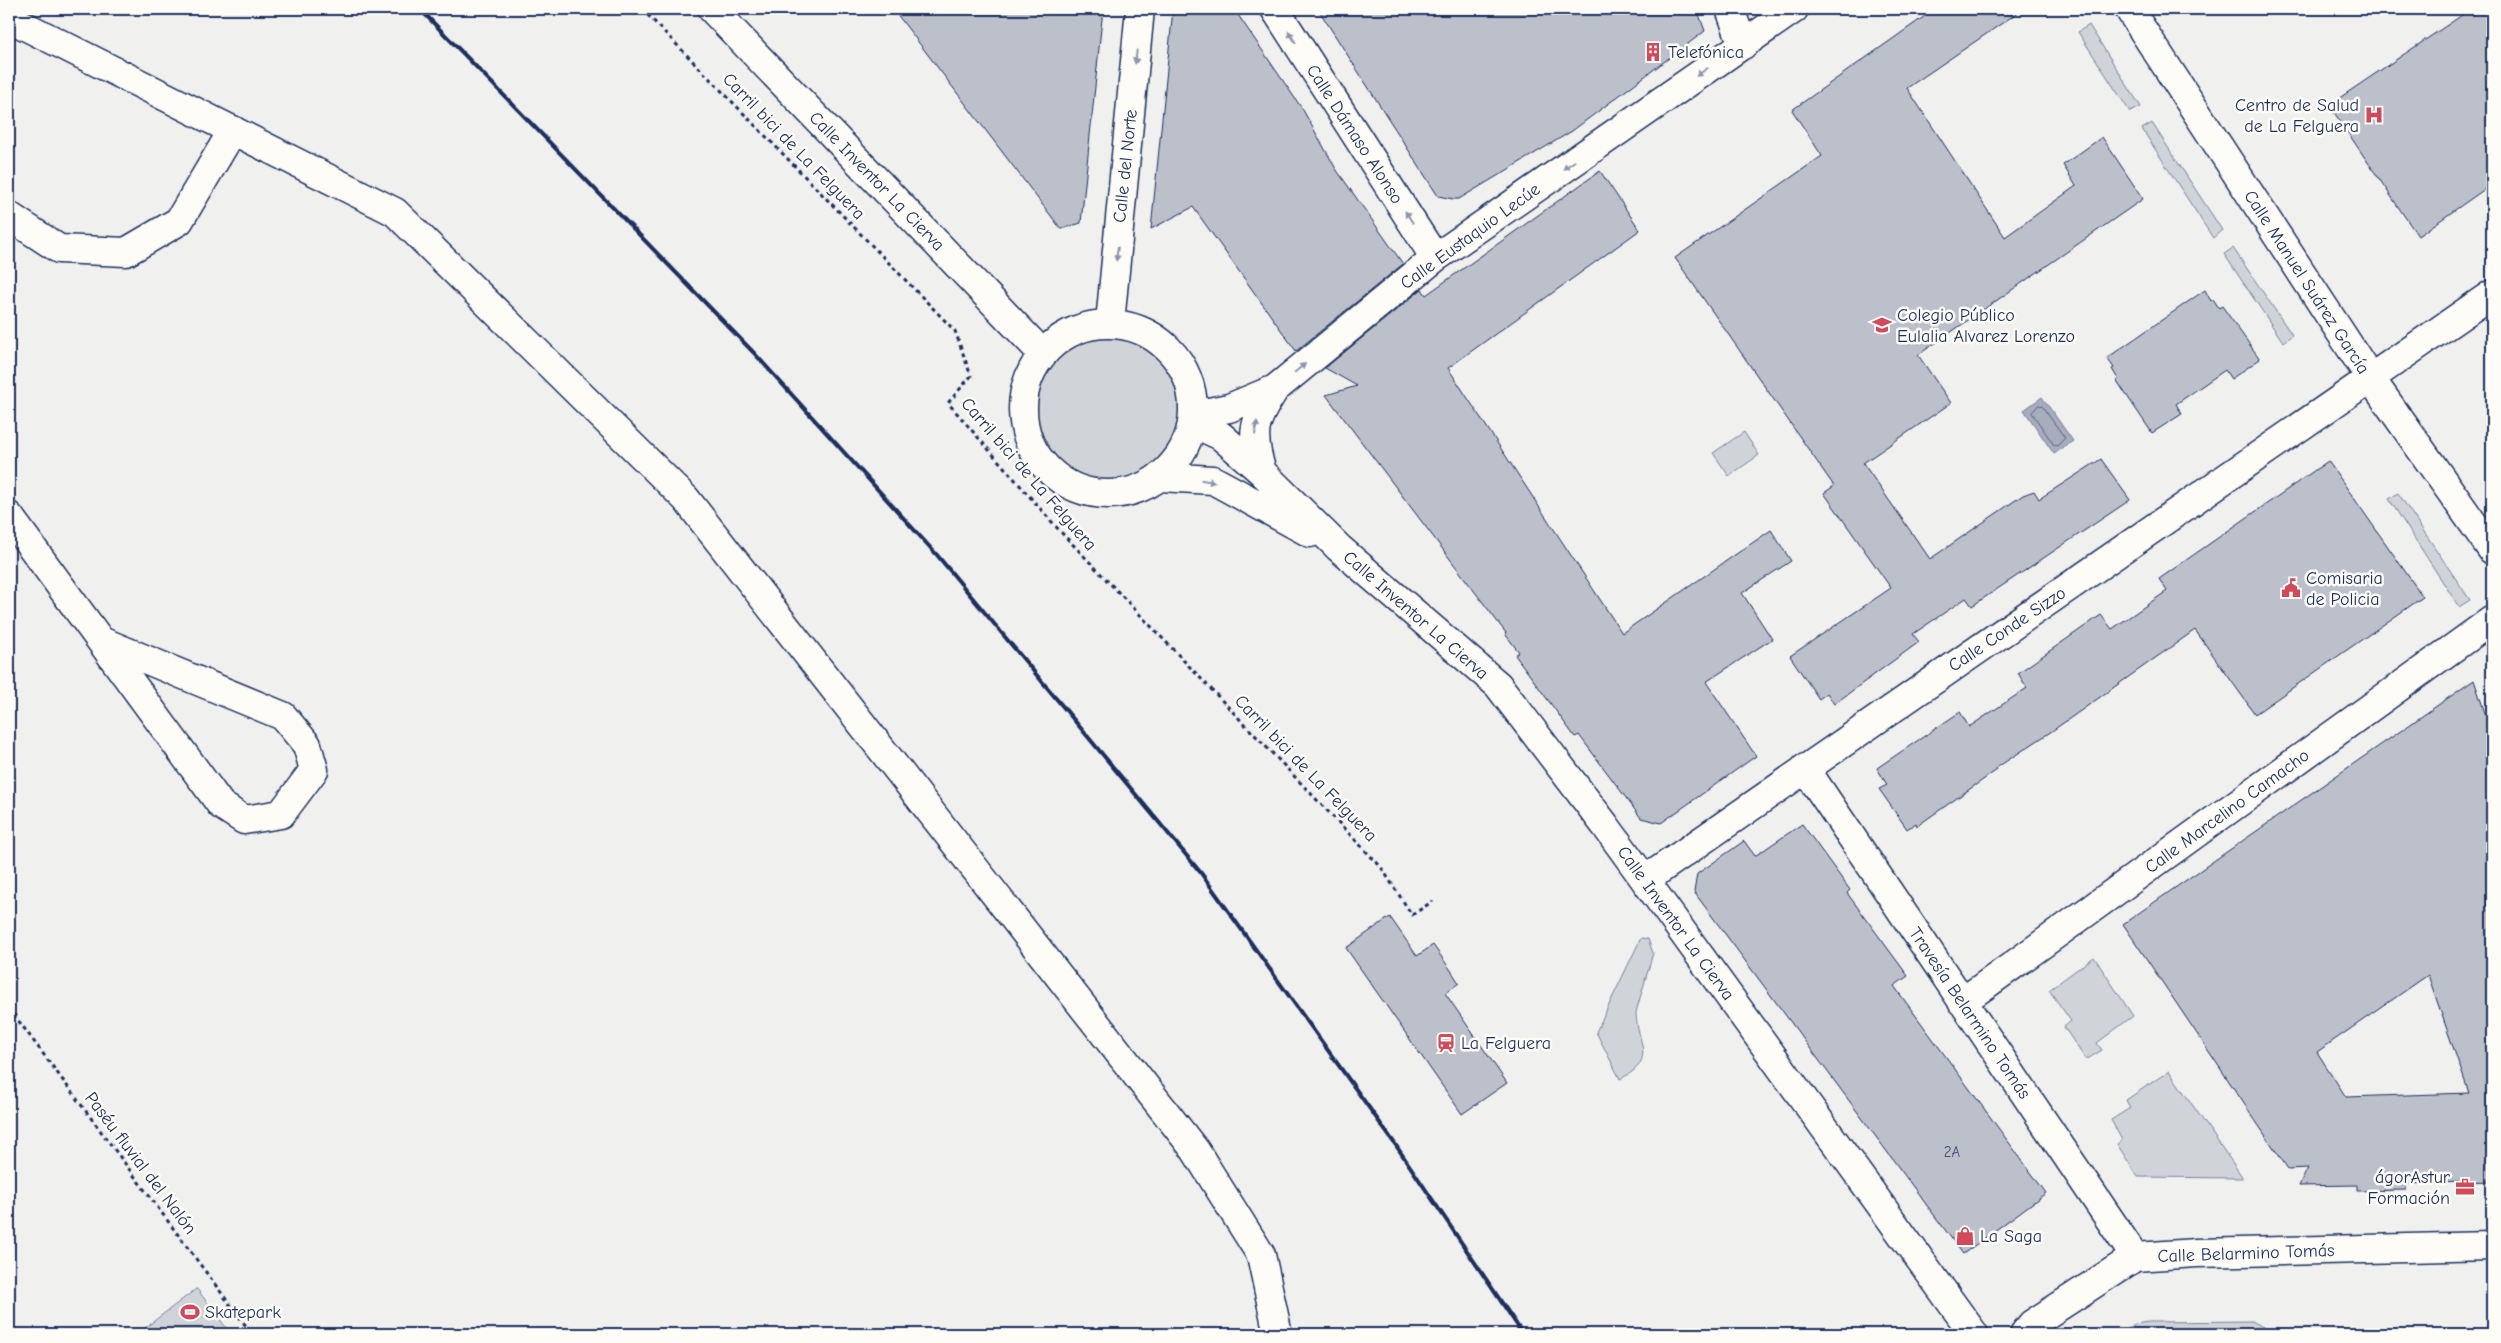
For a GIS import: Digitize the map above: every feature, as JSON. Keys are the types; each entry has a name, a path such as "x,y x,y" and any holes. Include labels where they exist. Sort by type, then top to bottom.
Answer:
{"street":[{"name":"Calle Inventor La Cierva","path":"712,9 1042,353"},
{"name":"Calle del Norte","path":"1110,323 1140,9"},
{"name":"Calle Dámaso Alonso","path":"1275,9 1435,258"},
{"path":"1730,9 1742,45"},
{"name":"Calle Eustaquio Lecúe","path":"1193,419 1229,408 1275,389 1435,258 1794,9"},
{"name":"Calle Manuel Suárez García","path":"2129,9 2371,380 2492,550"},
{"path":"9,18 395,212 686,499 1195,1150 1261,1255 1278,1334"},
{"path":"9,216 59,249 126,252 179,221 233,130"},
{"name":"Calle Conde Sizzo","path":"1645,880 2371,380 2492,294"},
{"path":"1110,323 1154,337 1183,367 1193,419 1181,454 1160,477 1141,488 1118,494 1082,491 1043,466 1025,436 1023,389 1042,353 1071,331 1110,323"},
{"name":"Calle Inventor La Cierva","path":"1262,472 1254,447 1258,414 1275,389"},
{"name":"Calle Inventor La Cierva","path":"1193,419 1221,436 1262,472 1339,548 1498,685 1645,880 1974,1334"},
{"name":"Calle Inventor La Cierva","path":"1160,477 1213,480 1339,548"},
{"path":"9,516 221,805 244,820 281,814 314,770 307,745 283,716 101,641"},
{"name":"Calle Marcelino Camacho","path":"1962,1002 2492,620"},
{"name":"Travesía Belarmino Tomás","path":"1805,768 2135,1257"},
{"name":"Calle Belarmino Tomás","path":"2024,1334 2032,1324 2135,1257 2196,1253 2492,1246"}],"path":[{"name":"Carril bici de La Felguera","path":"642,9 955,331 971,376 948,402 1058,530 1381,867 1412,915 1432,901"},
{"name":"Paséu fluvial del Nalón","path":"9,1008 252,1334"}],"shaded area":[{"path":"2089,25 2141,107 2130,112 2078,32"},
{"path":"2152,123 2222,230 2213,238 2142,129"},
{"path":"2233,248 2292,335 2283,342 2224,254"},
{"path":"1108,324 1133,328 1148,334 1168,349 1183,369 1191,392 1193,409 1189,434 1183,449 1168,469 1148,484 1125,492 1108,494 1083,490 1068,484 1048,469 1033,449 1025,426 1023,409 1027,384 1033,369 1048,349 1068,334 1091,326"},
{"path":"1744,432 1759,455 1729,476 1713,453"},
{"path":"2398,493 2470,600 2459,607 2389,499"},
{"path":"1641,938 1648,939 1653,953 1636,1012 1643,1050 1642,1058 1639,1065 1632,1072 1620,1079 1596,1032"},
{"path":"2094,957 2133,1016 2097,1043 2102,1050 2086,1060 2064,1027 2071,1021 2049,990"},
{"path":"2169,1071 2243,1178 2138,1177 2117,1144 2122,1140 2111,1120 2130,1108 2126,1100"},
{"name":"Skatepark","path":"196,1289 231,1334 137,1334"},
{"path":"2252,1321 2263,1327 2264,1334 2113,1334 2135,1324 2148,1322"}],"water":[{"path":"2042,397 2073,441 2054,454 2024,410"}],"building":[{"path":"893,9 1103,9 1081,223 1061,229"},
{"path":"1173,9 1234,9 1303,110 1336,169 1403,264 1296,351 1193,207 1151,229"},
{"path":"1318,9 1697,9 1705,31 1572,131 1459,199 1453,199 1438,196"},
{"path":"1935,9 2023,9 1907,88 2005,237 2076,186 2063,165 2102,137 2143,199 1918,355 1951,403 1863,463 1930,559 2023,495 2034,491 2039,499 2101,459 2130,500 1972,606 1966,598 1913,634 1919,642 1834,704 1827,693 1819,699 1790,656 1891,588 1824,493 1834,486 1675,258 1822,156 1792,110"},
{"name":"Centro de Salud de La Felguera","path":"2471,9 2492,9 2492,184 2418,236 2329,105"},
{"path":"1600,171 1640,230 1448,368 1622,633 1771,530 1791,561 1742,593 1772,639 1706,682 1756,756 1661,823 1641,818 1579,735 1575,737 1515,655 1519,652 1506,633 1326,395 1357,386 1325,368 1422,289 1426,295"},
{"path":"2205,290 2211,301 2213,299 2219,308 2222,306 2260,359 2231,379 2225,370 2176,404 2182,414 2152,433 2117,381 2118,379 2112,369 2114,368 2107,358"},
{"name":"Comisaria de Policia","path":"2328,461 2423,597 2255,714 2195,630 2052,731 1996,768 1997,770 1917,826 1916,823 1907,829 1879,789 1887,785 1877,768 1960,712 1969,727 2027,688 2018,673 2101,615 2112,629 2167,591 2159,579"},
{"path":"2474,680 2492,734 2492,1181 2406,1184 2406,1190 2357,1191 2357,1185 2299,1186 2308,1168 2288,1169 2123,924","holes":["2428,975 2469,1093 2346,1097 2317,1052"]},
{"path":"1802,824 1850,890 1847,893 1908,976 1894,986 2046,1193 1963,1254 1694,892 1697,874 1744,841 1755,856"},
{"name":"La Felguera","path":"1390,917 1417,956 1433,945 1450,969 1459,983 1445,993 1507,1083 1462,1114 1346,948"}],"railway":[{"path":"420,9 755,354 937,555 1201,873 1395,1144 1523,1334"}],"place":[{"name":"Telefónica","path":"1653,52"},
{"name":"Centro de Salud de La Felguera","path":"2374,115"},
{"name":"Colegio Público Eulalia Alvarez Lorenzo","path":"1882,325"},
{"name":"Comisaria de Policia","path":"2291,588"},
{"name":"La Felguera","path":"1446,1043"},
{"name":"ágorAstur Formación","path":"2465,1187"},
{"name":"La Saga","path":"1965,1236"},
{"name":"Skatepark","path":"190,1312"}]}
